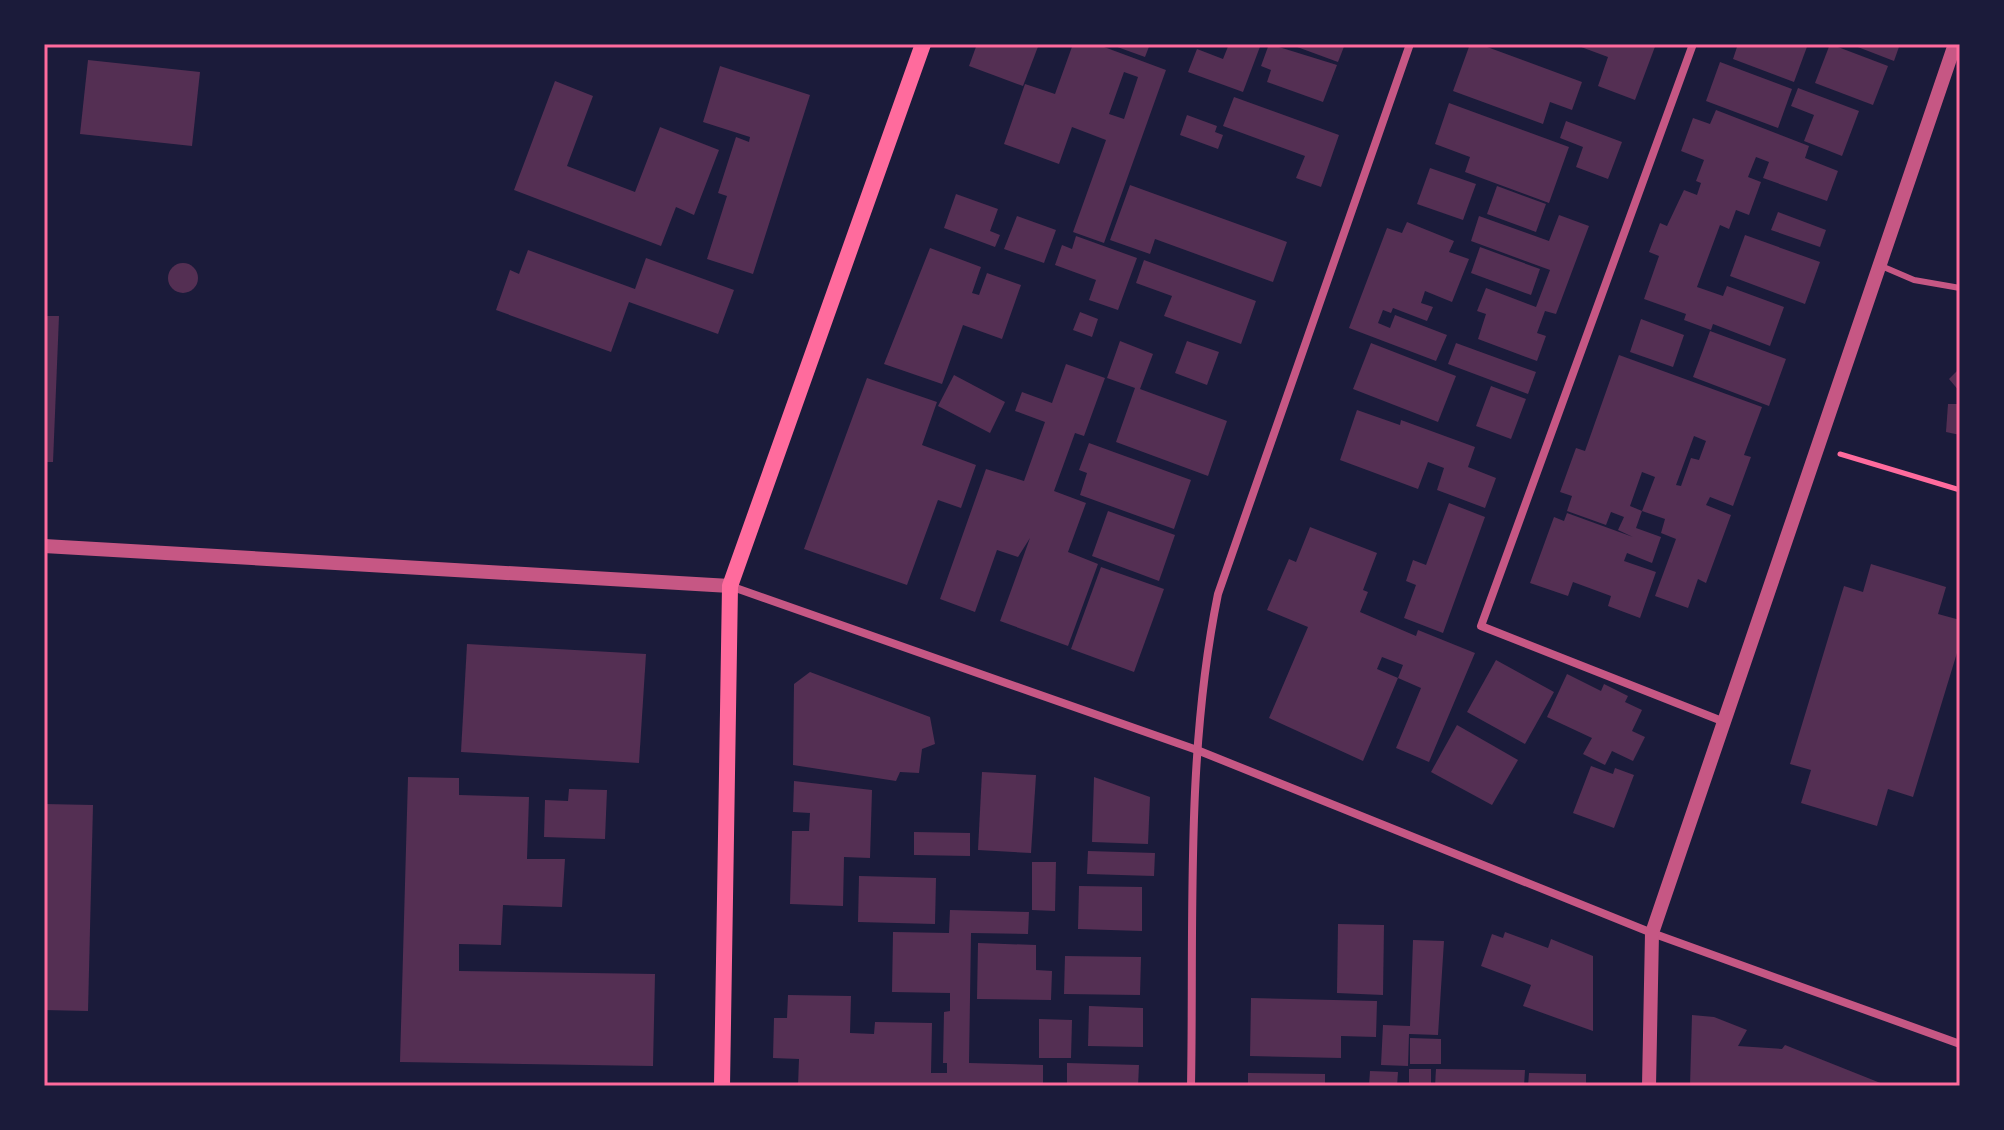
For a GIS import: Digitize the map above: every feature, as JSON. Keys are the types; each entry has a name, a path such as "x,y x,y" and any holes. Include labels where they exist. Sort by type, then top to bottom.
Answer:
{"main road":[{"path":"722,1086 730,586 923,44"}],"street":[{"path":"1191,1086 1197,750 1203,669 1218,594 1410,44"},
{"path":"1693,44 1481,626 1722,721"},
{"path":"1649,1086 1652,933 1955,44"},
{"path":"44,546 730,586 1197,750 1652,933 1960,1044"}],"lane":[{"path":"1879,265 1914,280 1960,288"}],"path":[{"path":"1816,446 1960,490"}],"building":[{"path":"977,44 1039,44 1023,86 969,66"},
{"path":"1073,44 1096,44 1166,70 1104,243 1073,232 1106,140 1072,127 1059,164 1004,144 1025,84 1055,94","holes":["1124,72 1138,77 1124,119 1109,114"]},
{"path":"1109,44 1150,44 1145,57"},
{"path":"1229,44 1261,44 1243,92 1188,72 1197,49 1223,59"},
{"path":"1269,44 1337,65 1323,102 1267,82 1271,70 1261,66"},
{"path":"1289,44 1345,44 1338,62"},
{"path":"1470,44 1479,44 1582,82 1572,110 1550,102 1543,124 1453,91"},
{"path":"1573,44 1656,44 1635,100 1598,86 1608,57"},
{"path":"1738,44 1808,44 1794,82 1733,59"},
{"path":"1830,44 1888,66 1873,105 1815,83"},
{"path":"1850,44 1900,44 1894,61"},
{"path":"88,60 200,72 192,146 80,134"},
{"path":"1720,62 1792,89 1778,128 1706,101"},
{"path":"720,66 810,95 753,274 707,259 727,196 718,193 736,137 749,142 750,137 703,122"},
{"path":"555,81 593,96 567,166 635,192 660,127 719,150 694,215 676,207 661,246 514,190"},
{"path":"1798,88 1859,111 1842,156 1804,141 1814,115 1791,106"},
{"path":"1234,97 1339,135 1321,187 1296,178 1305,156 1223,126"},
{"path":"1449,103 1569,147 1549,203 1465,172 1470,157 1435,144"},
{"path":"1716,110 1809,146 1805,158 1838,171 1827,201 1763,178 1769,162 1756,157 1748,177 1761,182 1749,215 1736,210 1729,229 1720,225 1697,287 1723,296 1727,286 1784,307 1770,346 1713,324 1711,330 1684,320 1686,314 1644,299 1659,256 1649,252 1660,223 1667,226 1684,190 1697,195 1701,183 1696,181 1704,160 1681,151 1693,118 1710,124"},
{"path":"1187,115 1217,126 1215,132 1223,135 1218,149 1180,135"},
{"path":"1566,121 1622,142 1608,179 1576,167 1583,147 1560,138"},
{"path":"1430,168 1476,184 1463,220 1417,204"},
{"path":"1130,185 1287,242 1273,282 1155,239 1150,254 1110,240"},
{"path":"1497,186 1546,204 1536,232 1487,214"},
{"path":"956,194 998,209 990,231 1000,235 995,247 944,228"},
{"path":"1778,212 1826,230 1820,247 1771,230"},
{"path":"1559,215 1589,226 1556,314 1545,311 1537,333 1546,336 1537,361 1478,339 1486,314 1477,311 1486,288 1536,307 1550,270 1471,241 1479,216 1549,241"},
{"path":"1017,216 1056,230 1044,263 1004,249"},
{"path":"1407,222 1454,241 1449,252 1469,259 1452,302 1425,291 1421,303 1433,307 1427,321 1393,308 1391,313 1383,310 1378,323 1390,328 1395,315 1447,335 1436,361 1349,328 1387,228 1402,233"},
{"path":"1745,235 1820,262 1805,304 1730,276"},
{"path":"1076,236 1137,258 1118,310 1089,300 1096,280 1055,265 1062,245 1072,249"},
{"path":"1480,247 1540,269 1531,295 1471,273"},
{"path":"930,248 981,267 972,293 979,295 987,273 1021,285 1002,339 963,325 942,384 884,364"},
{"path":"528,250 635,289 646,258 734,290 718,334 629,302 611,352 496,310 510,270 519,274"},
{"path":"1144,260 1256,301 1241,344 1164,316 1172,296 1136,283"},
{"path":"183,263 194,267 198,278 194,289 183,293 172,289 168,278 172,267"},
{"path":"1080,312 1098,319 1092,337 1073,330"},
{"path":"44,316 59,316 53,462 44,462"},
{"path":"1641,319 1684,335 1673,367 1630,352"},
{"path":"1710,331 1786,359 1769,406 1693,377"},
{"path":"1120,341 1153,354 1140,389 1227,421 1208,476 1116,442 1135,388 1107,378"},
{"path":"1187,341 1219,352 1207,385 1175,373"},
{"path":"1371,343 1456,376 1438,422 1353,389"},
{"path":"1456,343 1536,372 1528,394 1448,364"},
{"path":"1619,355 1762,407 1744,455 1751,457 1733,506 1710,497 1706,505 1731,515 1706,583 1698,579 1688,608 1655,596 1676,539 1661,533 1665,519 1642,511 1636,528 1661,537 1652,563 1627,553 1624,561 1656,572 1640,618 1608,606 1611,596 1573,582 1568,596 1530,583 1554,517 1564,521 1567,513 1633,537 1618,530 1624,517 1611,512 1606,525 1567,511 1572,496 1560,492 1576,448 1585,451","holes":["1694,436 1706,441 1699,460 1691,458 1681,486 1676,485","1642,472 1655,477 1642,511 1630,506"]},
{"path":"1066,364 1105,378 1084,436 1075,433 1054,491 1086,503 1068,552 1098,564 1068,646 1000,621 1030,538 1018,557 997,550 975,612 940,599 986,469 1024,481 1045,422 1015,411 1022,392 1052,403"},
{"path":"1960,368 1960,392 1949,379"},
{"path":"954,375 1005,402 990,433 938,406"},
{"path":"867,378 937,402 922,445 976,465 961,508 938,500 907,585 804,549"},
{"path":"1491,386 1526,399 1511,439 1476,426"},
{"path":"1948,404 1960,404 1960,435 1946,432"},
{"path":"1357,410 1400,425 1401,420 1475,447 1468,467 1496,478 1485,508 1437,490 1444,468 1428,462 1418,489 1340,460"},
{"path":"1089,443 1191,480 1174,529 1080,495 1087,473 1079,470"},
{"path":"1449,503 1485,517 1443,633 1404,618 1416,585 1406,581 1413,560 1426,565"},
{"path":"1108,511 1175,535 1159,581 1092,556"},
{"path":"1310,527 1377,553 1363,590 1368,592 1360,612 1416,636 1418,630 1475,653 1429,762 1396,748 1421,688 1398,678 1363,761 1269,718 1308,627 1267,610 1289,559 1296,562","holes":["1382,657 1403,665 1398,678 1377,669"]},
{"path":"1871,564 1946,587 1938,614 1960,620 1960,643 1913,797 1888,789 1877,826 1801,803 1811,770 1790,764 1844,586 1863,592"},
{"path":"1101,567 1164,589 1134,672 1071,649"},
{"path":"467,644 646,654 639,763 461,752"},
{"path":"1496,660 1554,692 1525,744 1467,712"},
{"path":"810,672 930,717 935,744 922,749 919,773 900,772 896,781 793,765 794,684"},
{"path":"1567,674 1601,691 1604,684 1628,696 1625,702 1642,710 1632,731 1645,737 1633,761 1612,751 1605,765 1583,754 1592,738 1547,717"},
{"path":"1457,725 1518,760 1492,805 1431,772"},
{"path":"1591,766 1613,774 1615,768 1634,775 1614,828 1573,813"},
{"path":"982,772 1036,775 1031,853 978,850"},
{"path":"408,777 459,778 459,795 529,797 527,859 565,859 562,907 503,905 501,945 459,944 459,971 655,974 653,1066 400,1062"},
{"path":"1094,777 1150,797 1148,844 1092,842"},
{"path":"794,781 872,790 870,858 844,857 843,906 790,904 792,831 809,831 810,813 793,812"},
{"path":"569,789 607,790 605,839 544,837 545,800 568,801"},
{"path":"44,804 93,805 88,1011 44,1010"},
{"path":"914,832 970,833 970,856 914,855"},
{"path":"1088,851 1155,853 1154,876 1087,874"},
{"path":"1032,862 1056,862 1055,911 1032,910"},
{"path":"859,876 936,878 935,924 858,922"},
{"path":"1079,886 1142,887 1142,931 1078,929"},
{"path":"950,910 1029,912 1028,934 971,933 969,1063 1043,1065 1043,1086 798,1086 799,1059 773,1058 774,1018 787,1018 788,995 851,996 850,1033 874,1034 875,1022 932,1023 931,1073 947,1073 947,1063 943,1063 944,1012 950,1011 950,993 892,992 893,932 949,933"},
{"path":"1338,924 1384,925 1383,995 1337,993"},
{"path":"1505,932 1548,948 1551,939 1593,956 1593,1031 1523,1006 1531,985 1481,966 1492,934 1503,938"},
{"path":"1413,940 1444,941 1438,1035 1409,1034 1408,1066 1381,1065 1383,1025 1410,1026"},
{"path":"978,943 1036,945 1036,970 1052,971 1051,1000 977,999"},
{"path":"1065,956 1141,957 1140,995 1064,994"},
{"path":"1251,998 1377,1001 1376,1037 1341,1036 1341,1058 1250,1056"},
{"path":"1089,1006 1143,1008 1143,1047 1088,1046"},
{"path":"1692,1015 1714,1017 1747,1030 1738,1046 1782,1049 1785,1045 1888,1086 1690,1086"},
{"path":"1039,1019 1072,1020 1071,1058 1039,1058"},
{"path":"1410,1038 1441,1039 1441,1064 1410,1064"},
{"path":"1067,1063 1139,1065 1138,1086 1067,1086"},
{"path":"1409,1069 1431,1069 1431,1086 1409,1086"},
{"path":"1436,1069 1525,1070 1524,1086 1435,1086"},
{"path":"1370,1071 1398,1072 1397,1086 1369,1086"},
{"path":"1248,1073 1325,1074 1325,1086 1248,1086"},
{"path":"1529,1073 1586,1074 1586,1086 1528,1086"}]}
